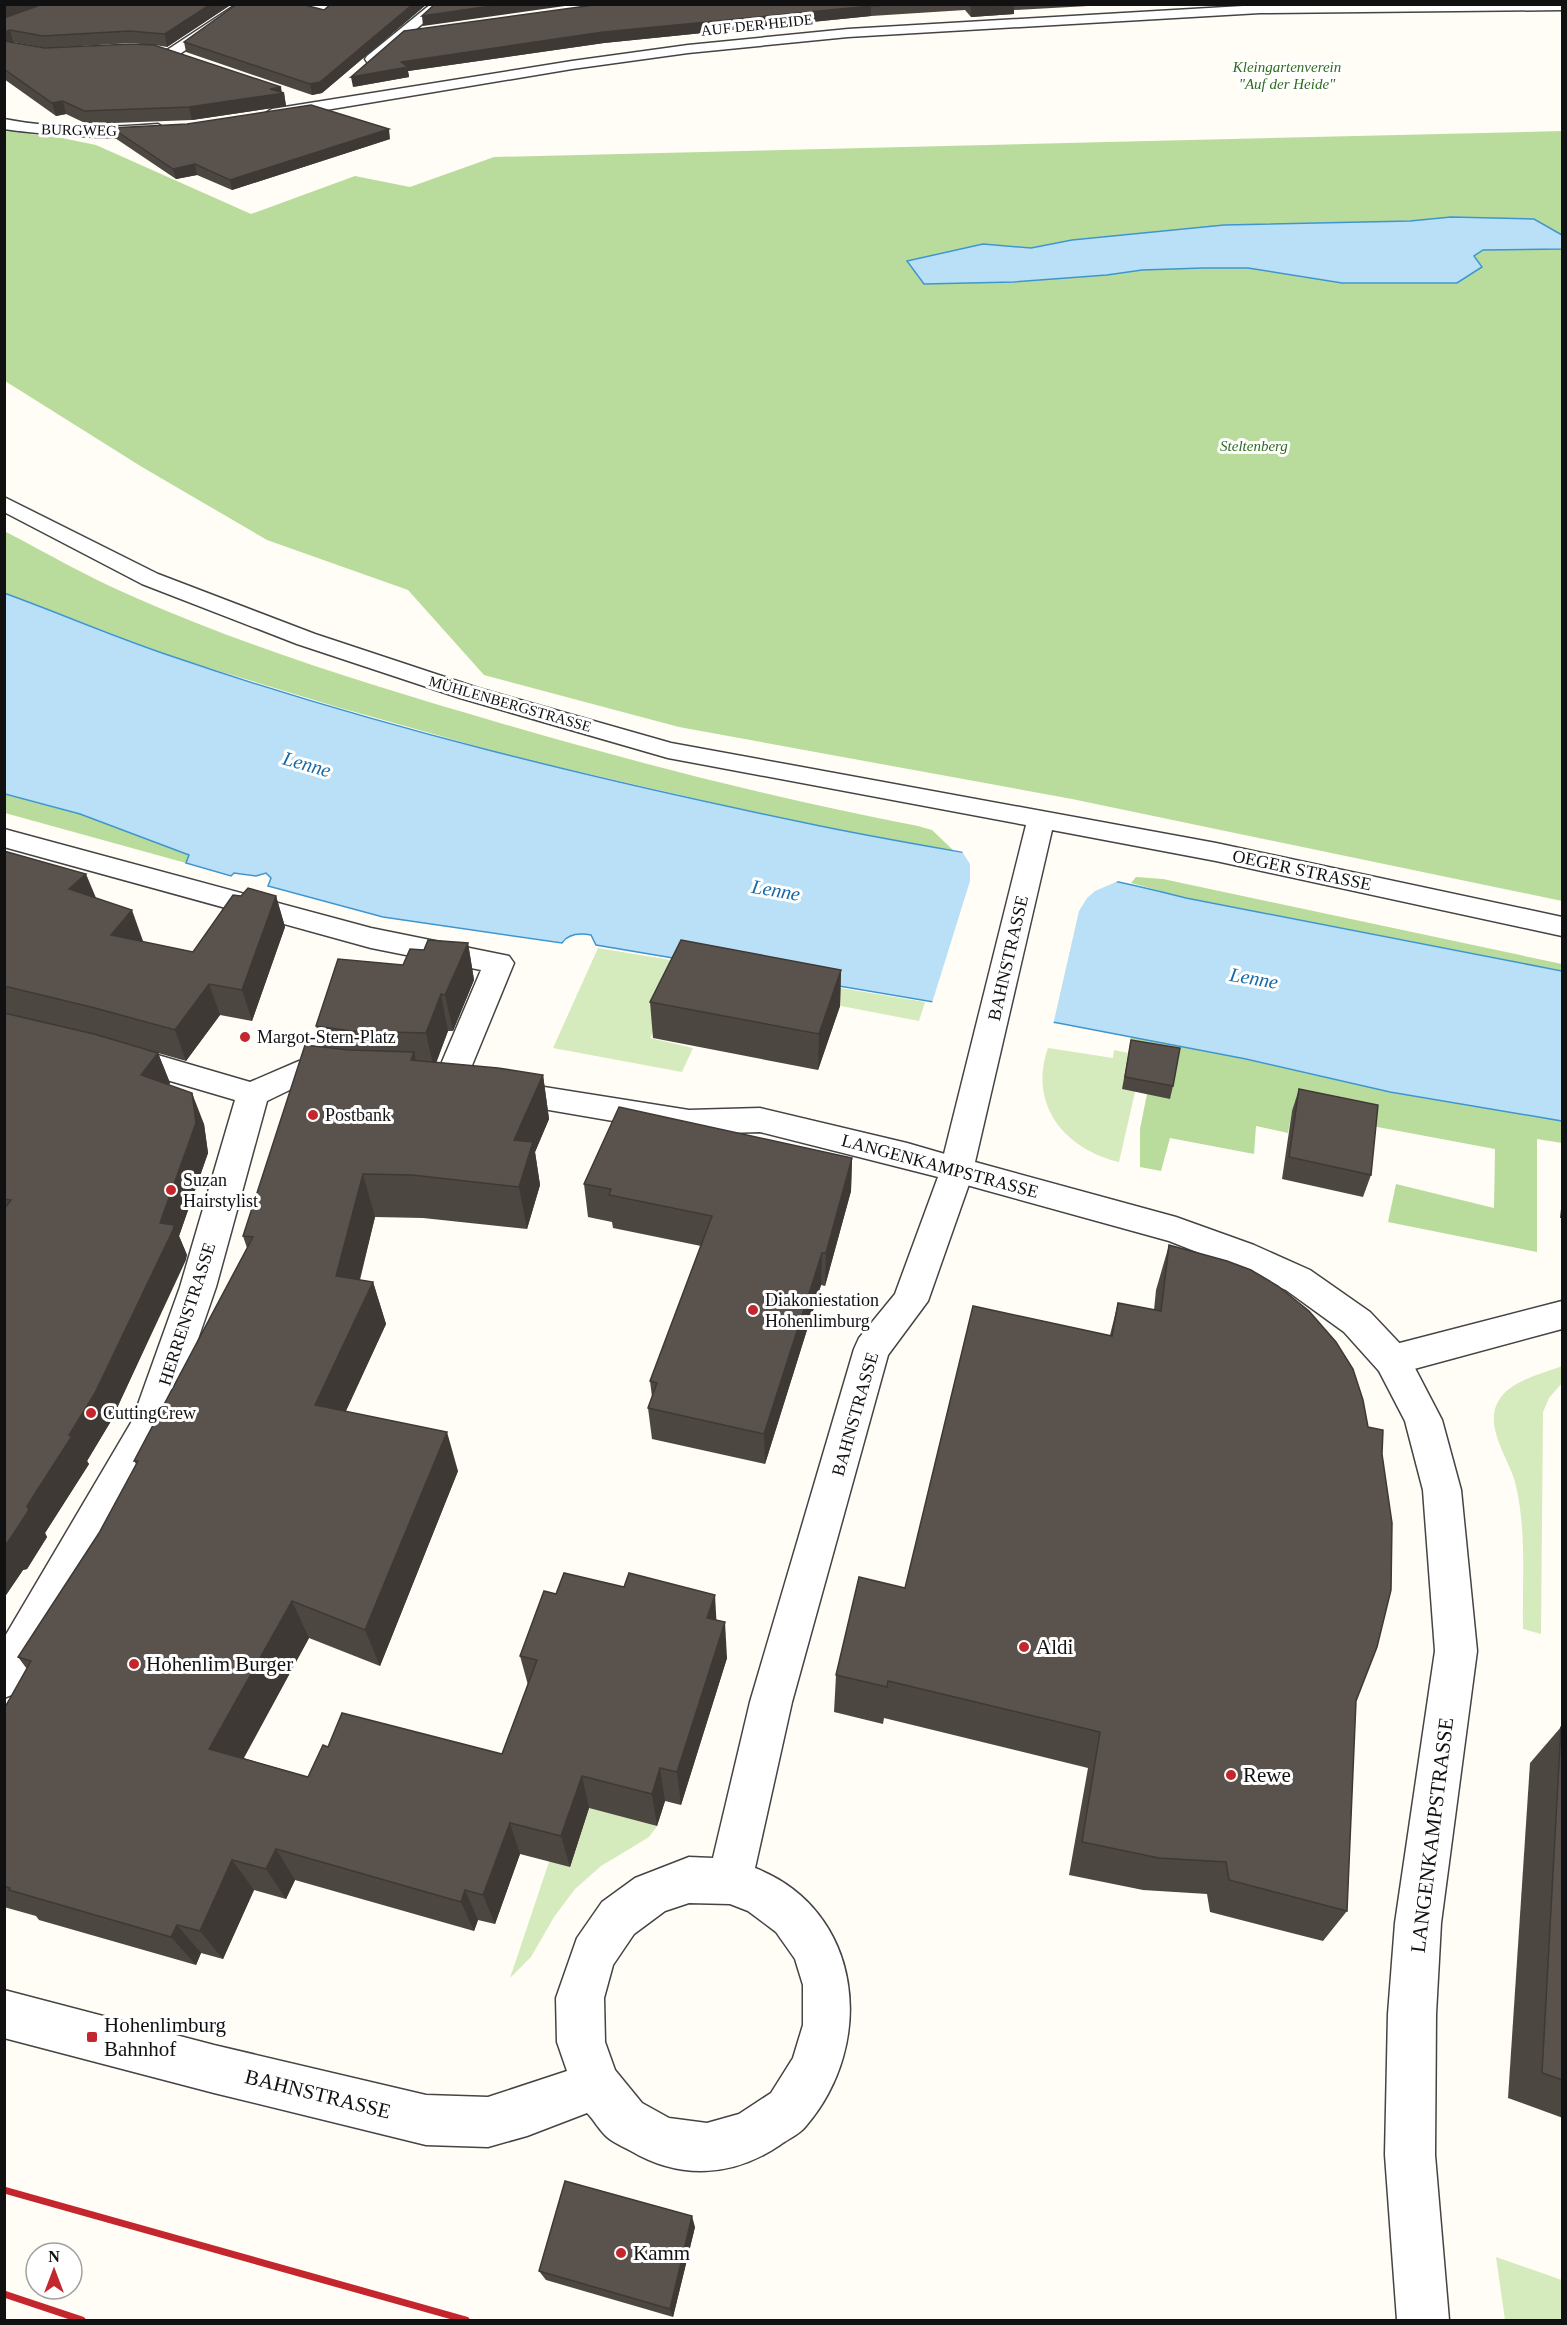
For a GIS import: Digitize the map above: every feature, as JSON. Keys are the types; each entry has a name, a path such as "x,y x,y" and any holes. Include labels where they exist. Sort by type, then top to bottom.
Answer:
{"street":[{"path":"191,62 164,53 246,4"},
{"path":"358,72 440,4"},
{"name":"AUF DER HEIDE","path":"319,106 572,65 688,49 848,33 1260,9 1563,6"},
{"path":"403,35 426,32"},
{"path":"251,117 319,106 340,86"},
{"path":"296,96 319,106"},
{"name":"BURGWEG","path":"4,124 26,129 83,132 173,128"},
{"name":"MÜHLENBERGSTRASSE","path":"4,503 150,579 306,639 469,693 668,750 1038,831"},
{"name":"OEGER STRASSE","path":"1038,831 1227,855 1563,926"},
{"name":"BAHNSTRASSE","path":"730,1881 771,1702 872,1349 909,1300 957,1170 1038,831"},
{"path":"4,838 371,939 499,963 449,1083"},
{"path":"96,1049 253,1094 299,1072 372,1080"},
{"name":"LANGENKAMPSTRASSE","path":"416,1082 449,1083 689,1122 760,1120 897,1152 1176,1230 1242,1255 1308,1287 1357,1322 1392,1360 1423,1419 1442,1490 1456,1650 1418,1923 1412,2014 1410,2155 1423,2320"},
{"name":"HERRENSTRASSE","path":"4,1678 149,1426 198,1287 253,1094"},
{"path":"1392,1360 1563,1315"},
{"path":"689,1880 730,1881 763,1894 792,1916 814,1947 826,1985 827,2025 814,2070 788,2110 750,2136 706,2148 663,2142 625,2120 596,2085 581,2042 580,1998 593,1954 618,1918 651,1894 689,1880"},
{"name":"BAHNSTRASSE","path":"4,2014 214,2069 426,2120 488,2122 527,2111 596,2085"}],"green space":[{"name":"Steltenberg","path":"5,131 96,145 251,214 355,176 410,187 494,157 1562,131 1562,901 1072,799 679,727 484,675 408,590 267,540 142,467 5,381"},
{"path":"4,531 117,590 224,634 315,666 552,738 655,766 932,830 955,852 802,823 515,757 337,707 176,658 5,593"},
{"path":"4,794 80,814 190,855 186,863 5,813"},
{"path":"1136,877 1163,879 1562,964 1562,971 1186,898 1131,883"},
{"path":"598,948 925,1002 919,1021 681,975 650,1038 693,1048 682,1072 553,1048"},
{"path":"1131,1036 1246,1059 1390,1092 1562,1121 1562,1143 1537,1139 1537,1252 1388,1222 1396,1184 1494,1208 1495,1149 1292,1111 1288,1133 1256,1126 1254,1154 1170,1138 1161,1171 1140,1167 1140,1129 1147,1094 1128,1053"},
{"path":"1048,1048 1113,1058 1114,1050 1128,1053 1135,1092 1119,1162 1082,1147 1056,1122 1047,1106 1043,1088 1043,1069"},
{"path":"1562,1366 1562,1383 1549,1398 1543,1412 1541,1634 1523,1629 1523,1537 1519,1500 1512,1472 1498,1441 1494,1420 1499,1400 1511,1387"},
{"path":"589,1808 657,1826 649,1837 601,1866 575,1889 554,1917 531,1957 510,1978 549,1862"},
{"path":"1496,2257 1562,2280 1562,2320 1505,2320"}],"water":[{"path":"1451,217 1534,219 1562,235 1562,249 1483,250 1474,256 1482,267 1457,283 1342,283 1248,268 1203,268 1142,270 1014,282 924,284 907,261 983,244 1031,248 1072,240 1224,225 1410,221"},
{"name":"Lenne","path":"4,593 155,651 254,683 410,729 568,770 853,833 1092,876 1186,898 1562,971 1562,1121 1390,1092 1246,1059 1058,1023 596,945 591,935 575,935 562,943 383,917 268,886 271,878 266,873 256,876 234,873 231,876 186,863 189,855 80,814 5,794"}],"pier":[{"path":"961,850 1123,879 1095,891 1087,898 1079,911 1053,1025 932,1003 970,881 970,864"}],"building":[{"path":"43,4 211,4 165,34 129,31 43,36 10,30 4,32 4,18"},
{"path":"237,4 301,4 324,10 331,4 413,4 320,82 310,84 184,42"},
{"path":"435,4 504,4 422,16"},
{"path":"601,4 897,4 603,32 401,62 408,67 351,77 404,31"},
{"path":"969,4 1010,4 971,7"},
{"path":"4,41 45,48 154,45 281,87 270,89 284,93 189,107 84,111 63,101 52,103 4,69"},
{"path":"311,105 389,129 230,180 195,164 173,169 112,128 187,124"},
{"path":"4,851 86,874 69,889 132,910 111,935 193,952 233,895 241,896 248,888 276,896 242,990 209,984 175,1030 4,986"},
{"path":"428,940 468,943 445,995 441,994 426,1033 351,1031 316,1026 338,959 403,965 410,949 424,950"},
{"path":"681,940 841,970 819,1034 650,1002"},
{"path":"4,1013 94,1034 158,1053 141,1075 192,1093 196,1123 160,1223 174,1225 173,1230 95,1393 69,1435 72,1436 27,1506 29,1510 8,1542 4,1543 4,1209 11,1200 4,1199"},
{"path":"1131,1040 1180,1048 1173,1086 1125,1077"},
{"path":"305,1045 349,1050 414,1052 411,1060 498,1068 543,1075 514,1140 533,1142 519,1187 412,1175 363,1174 336,1276 373,1282 315,1405 447,1432 365,1630 292,1601 209,1749 308,1777 323,1745 328,1747 342,1713 502,1754 537,1660 520,1656 544,1591 556,1594 564,1573 624,1587 629,1573 715,1595 707,1618 725,1622 677,1772 660,1768 652,1794 582,1776 561,1836 510,1823 483,1895 465,1890 461,1902 276,1849 266,1869 232,1860 200,1931 177,1925 171,1937 9,1890 10,1888 4,1886 4,1709 31,1661 18,1657 99,1533 138,1461 134,1461 253,1237 243,1236"},
{"path":"1299,1089 1378,1105 1371,1175 1289,1157"},
{"name":"Diakoniestation Hohenlimburg","path":"619,1107 852,1158 826,1253 822,1253 764,1434 648,1408 657,1383 650,1381 712,1216 609,1195 611,1189 584,1184"},
{"path":"1169,1245 1251,1270 1278,1286 1309,1311 1336,1342 1353,1369 1363,1400 1368,1427 1383,1430 1382,1454 1392,1523 1391,1590 1377,1647 1356,1701 1347,1911 1229,1880 1226,1862 1159,1858 1082,1842 1100,1732 888,1681 887,1687 836,1675 859,1577 905,1588 973,1306 1112,1336 1118,1303 1161,1311"},
{"path":"1561,1727 1563,1727 1563,2080 1542,2073"},
{"name":"Kamm","path":"565,2181 692,2216 670,2309 539,2271"}],"railway":[{"path":"4,2190 466,2320"},
{"path":"4,2294 82,2320"}],"place":[{"name":"Margot-Stern-Platz","path":"245,1037"},
{"name":"Postbank","path":"313,1115"},
{"name":"Suzan Hairstylist","path":"171,1190"},
{"name":"Diakoniestation Hohenlimburg","path":"753,1310"},
{"name":"CuttingCrew","path":"91,1413"},
{"name":"Aldi","path":"1024,1647"},
{"name":"Hohenlim Burger","path":"134,1664"},
{"name":"Rewe","path":"1231,1775"},
{"name":"Hohenlimburg Bahnhof","path":"92,2037"},
{"name":"Kamm","path":"621,2253"}],"park label":[{"name":"Kleingartenverein \"Auf der Heide\"","path":"1287,76"}]}
